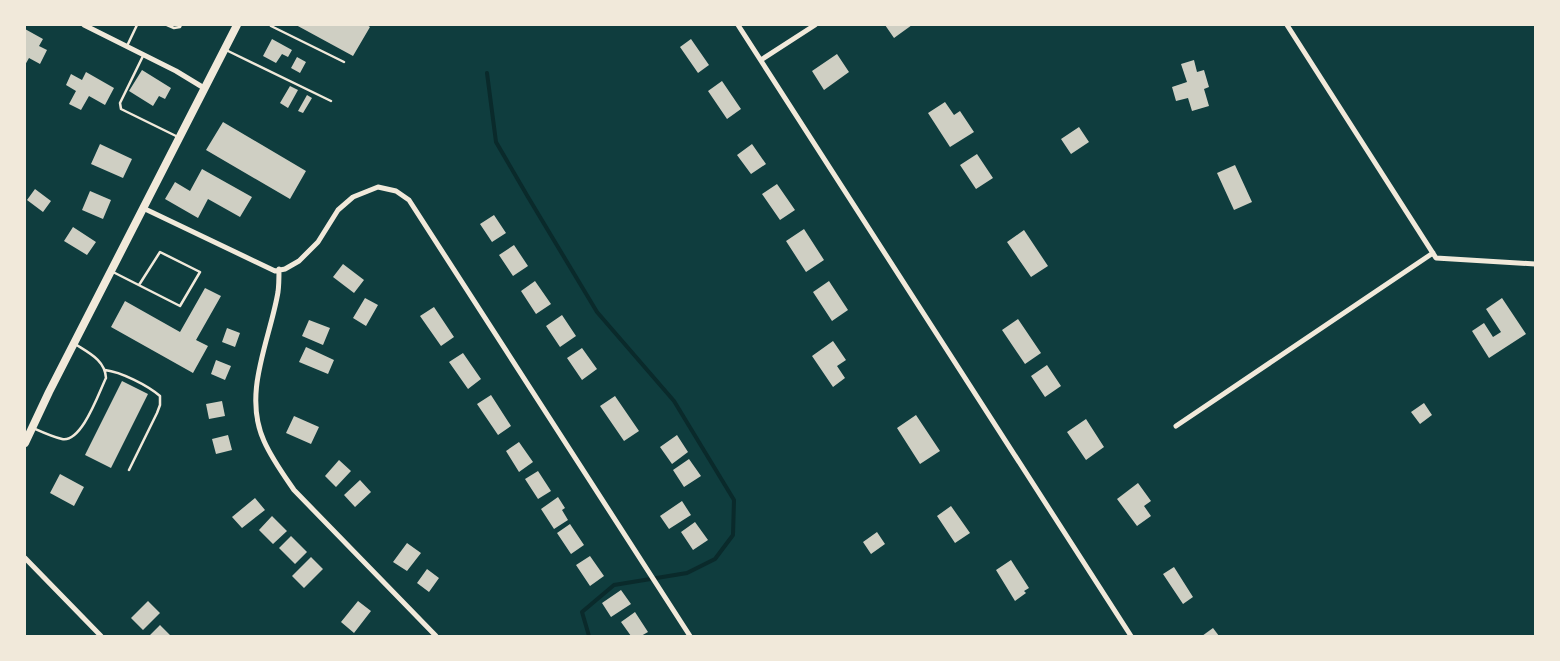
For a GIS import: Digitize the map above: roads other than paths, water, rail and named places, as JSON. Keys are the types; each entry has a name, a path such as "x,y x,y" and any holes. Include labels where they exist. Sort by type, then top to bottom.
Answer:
{"main road":[{"path":"25,443 74,343 237,25"}],"street":[{"path":"738,25 1131,636"},
{"path":"761,60 815,25"},
{"path":"1287,25 1436,258 1535,264"},
{"path":"88,26 176,71 204,88"},
{"path":"143,208 275,271 285,269 299,261 318,242 338,210 354,198 378,188 396,191 409,200 690,636"},
{"path":"1176,426 1433,253"},
{"path":"279,269 278,292 256,384 256,414 263,440 277,466 294,490 436,636"},
{"path":"25,558 101,636"}],"lane":[{"path":"127,46 137,25"},
{"path":"167,25 174,28 181,25"},
{"path":"271,25 344,62"},
{"path":"224,49 331,101"},
{"path":"143,54 120,103 121,109 179,137"},
{"path":"111,271 180,306 200,272 160,252 139,285"},
{"path":"32,428 63,440 74,437 84,424 106,378 105,370 96,358 74,343"},
{"path":"105,370 144,386 160,396 160,405 157,413 129,470"}],"waterway":[{"path":"487,73 496,142 597,312 674,401 734,500 733,535 715,559 687,573 614,585 582,612 589,636"}]}
